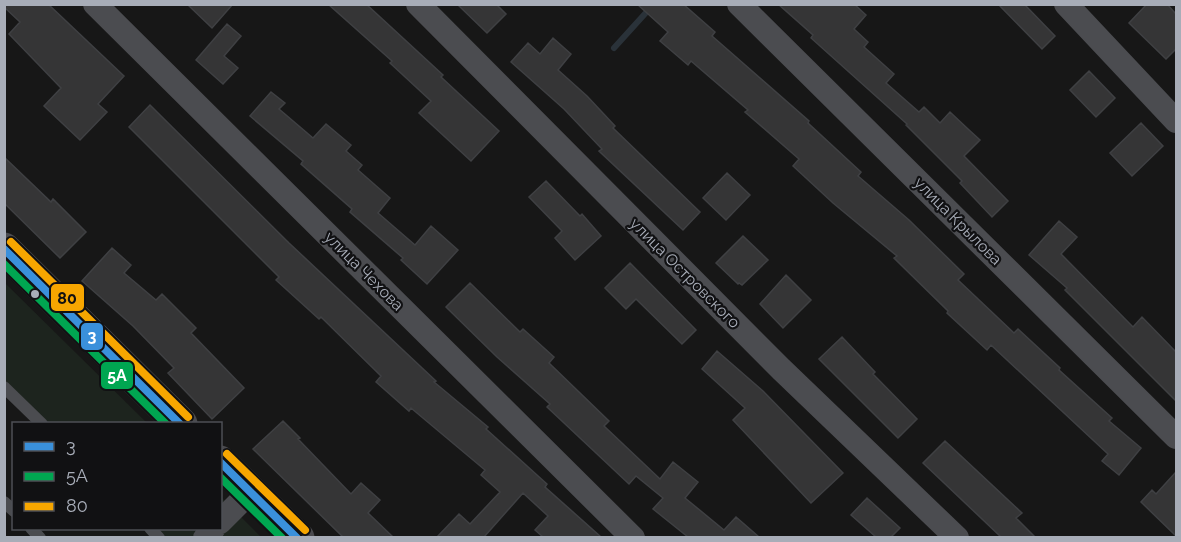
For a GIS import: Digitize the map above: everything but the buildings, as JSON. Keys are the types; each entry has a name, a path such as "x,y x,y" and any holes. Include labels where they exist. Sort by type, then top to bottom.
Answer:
{"street":[{"name":"улица Чехова","path":"95,4 633,537"},
{"name":"улица Островского","path":"418,4 781,369 957,537"},
{"name":"улица Крылова","path":"739,4 1176,437"},
{"path":"1066,4 1176,121"},
{"path":"4,249 180,422"},
{"path":"222,464 298,537"},
{"path":"222,520 250,492"}],"lane":[{"path":"4,387 41,422"}],"shaded area":[{"path":"4,282 146,422 48,422 5,380"},
{"path":"222,498 261,537 163,537 155,530 222,530"}],"waterway":[{"path":"614,48 652,6"}],"transit line":[{"name":"80","path":"11,242 188,417"},
{"name":"3","path":"4,249 178,422"},
{"name":"5А","path":"4,264 164,422"},
{"name":"80","path":"227,454 305,530"},
{"name":"3","path":"222,464 297,538"},
{"name":"5А","path":"222,479 282,538"}]}
